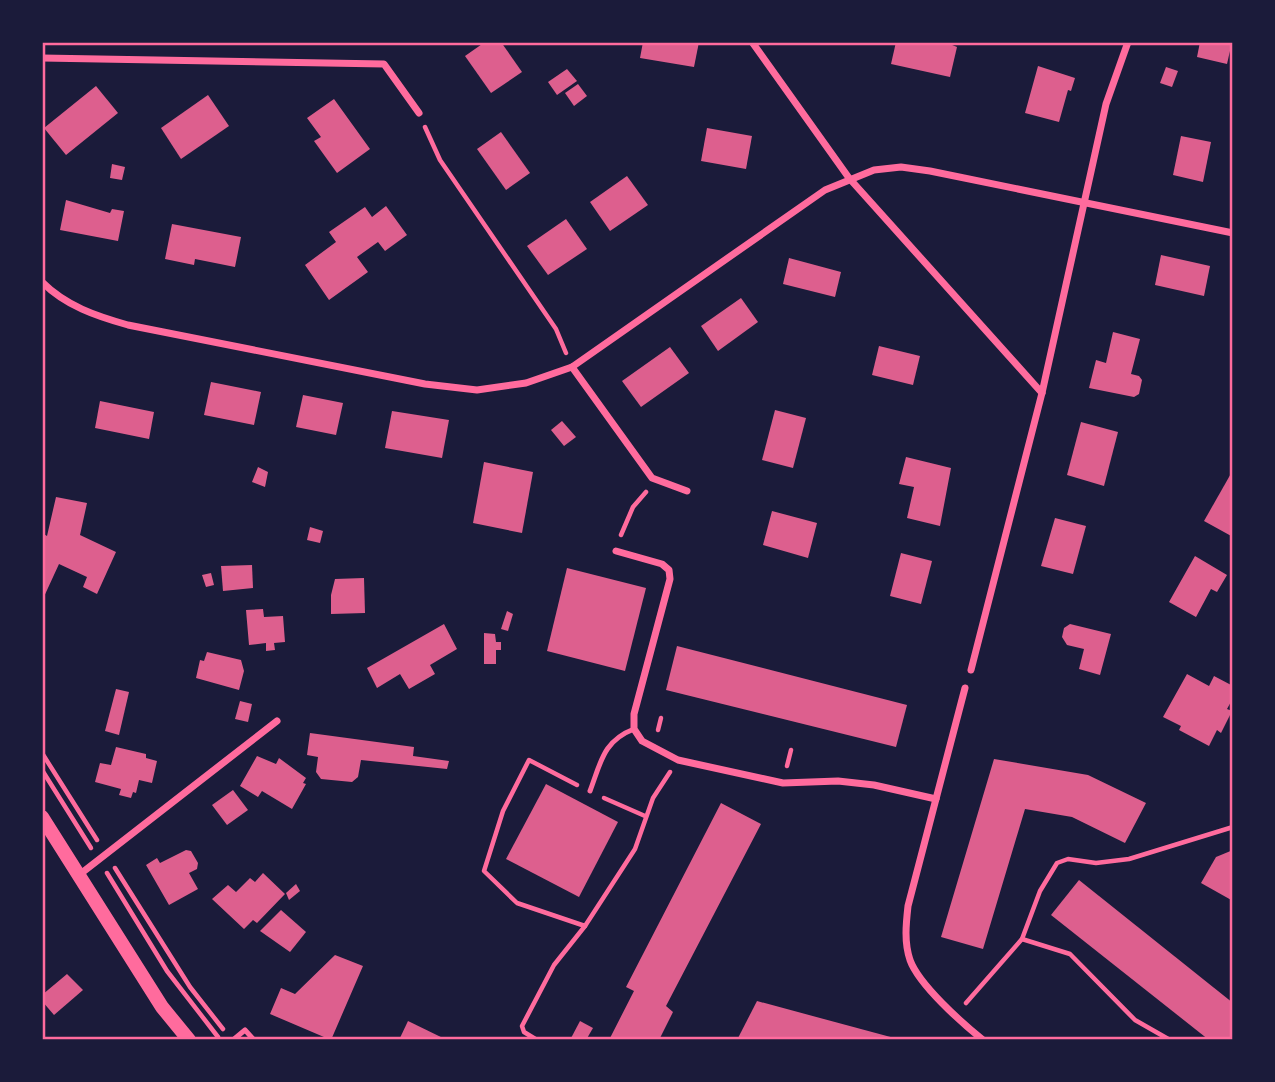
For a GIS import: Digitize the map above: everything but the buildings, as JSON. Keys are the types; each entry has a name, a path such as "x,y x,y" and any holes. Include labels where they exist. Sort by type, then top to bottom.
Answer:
{"main road":[{"path":"42,817 77,877 162,1007 188,1040"}],"street":[{"path":"752,42 849,178 1042,393"},
{"path":"971,670 1042,393 1106,104 1128,42"},
{"path":"42,58 384,64 419,113"},
{"path":"42,282 53,292 88,313 128,325 425,384 477,390 526,383 572,367 801,206 849,178 874,170 901,167 1233,233"},
{"path":"572,367 652,478 687,491"},
{"path":"616,551 662,564 669,570 670,579 634,714 634,729 642,741 678,760 783,783 838,781 874,785 936,799"},
{"path":"965,688 908,906 905,935 911,962 953,1016 983,1040"},
{"path":"77,877 277,721"}],"lane":[{"path":"590,791 607,748 616,736 634,729"},
{"path":"234,1039 244,1030 254,1040"}],"path":[{"path":"419,113 440,160 556,329 572,367"},
{"path":"623,530 632,507 648,490 652,478"},
{"path":"42,753 190,987 234,1039"},
{"path":"585,926 517,903 484,871 503,811 529,760 645,816"},
{"path":"537,1040 524,1032 522,1026 554,965 585,926 635,849 645,816 678,760"},
{"path":"42,770 167,971 221,1040"},
{"path":"953,1016 982,989 1022,939 1040,891 1057,863 1068,859 1096,863 1129,859 1233,827"},
{"path":"1022,939 1070,954 1135,1020 1170,1040"}]}
